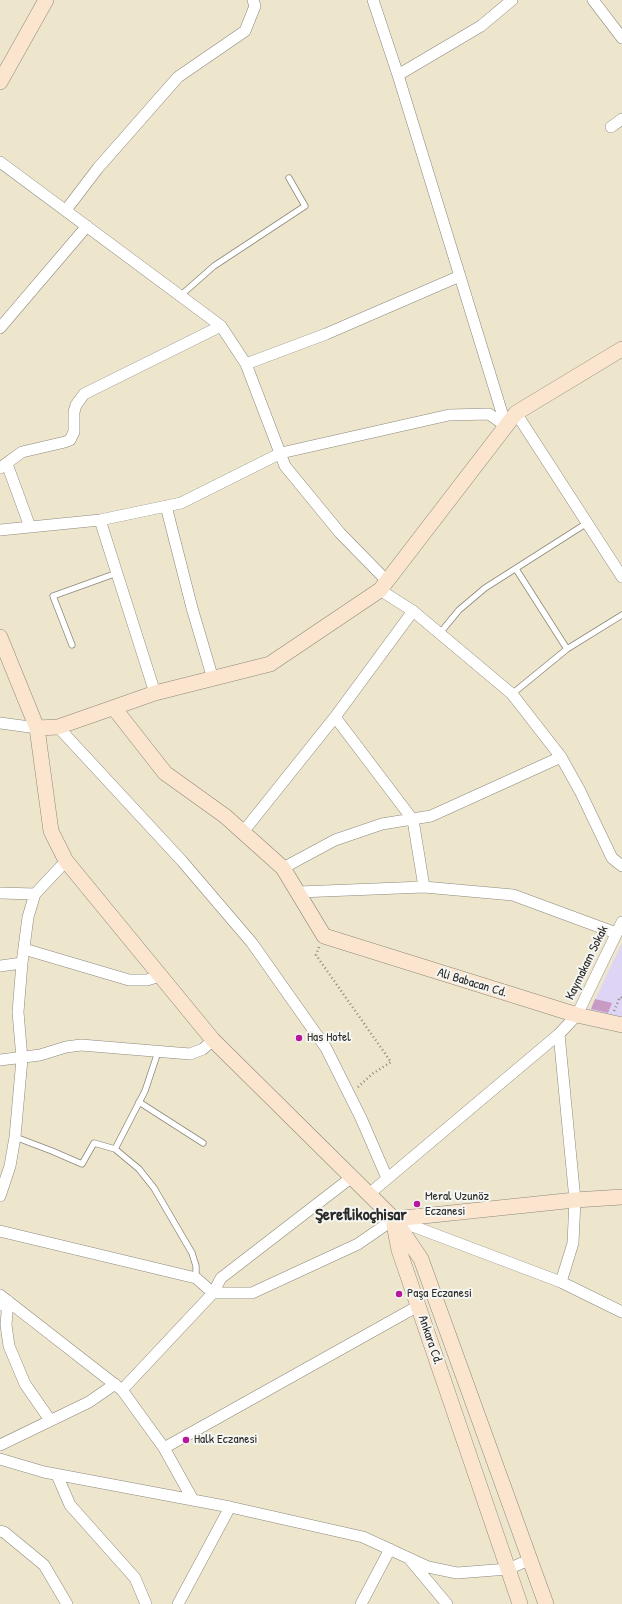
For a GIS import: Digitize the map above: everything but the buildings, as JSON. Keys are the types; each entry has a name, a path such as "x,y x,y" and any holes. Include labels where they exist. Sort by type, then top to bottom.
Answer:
{"main road":[{"path":"0,82 46,0"},
{"path":"36,728 58,727 155,693 270,664 384,586 516,413 620,354"},
{"path":"0,637 36,728 51,831 66,861 213,1040 394,1219 575,1200 622,1198"},
{"path":"114,708 165,773 225,816 283,868 299,892 324,936"},
{"name":"Ali Babacan Cd.","path":"324,936 577,1015 622,1025"},
{"name":"Ankara Cd.","path":"394,1219 399,1250 520,1604"},
{"name":"Ankara Cd.","path":"394,1219 421,1259 546,1604"}],"street":[{"path":"66,210 98,168 178,76 244,31 255,6 254,0"},
{"path":"373,0 398,75 506,426"},
{"path":"398,75 481,26 512,0"},
{"path":"593,0 622,38"},
{"path":"611,127 622,119"},
{"path":"0,162 221,326 246,364 285,466 384,586 512,694 561,757 580,791 612,858 622,866"},
{"path":"0,328 87,226"},
{"path":"246,364 326,334 460,276"},
{"path":"30,527 4,466 14,456 22,452 70,440 74,432 74,412 76,404 84,394 221,326"},
{"path":"516,413 622,577"},
{"path":"0,530 100,520 166,506 181,502 281,453 449,415 489,414 506,426"},
{"path":"166,506 192,608 213,679"},
{"path":"100,520 155,693"},
{"path":"243,832 334,717 413,612"},
{"path":"334,717 414,820 424,887"},
{"path":"0,723 36,728"},
{"path":"58,727 182,861 252,943 326,1048 387,1178"},
{"path":"283,868 335,840 382,824 414,820 431,816 561,757"},
{"path":"0,1196 10,1166 15,1137 22,1059 18,1012 28,917 35,894 66,861"},
{"path":"299,892 424,887 513,895 616,933"},
{"path":"0,893 35,894"},
{"name":"Kaymakam Sokak","path":"369,1194 559,1034 577,1015 622,922"},
{"path":"24,949 129,980 147,980 160,976"},
{"path":"0,966 22,963"},
{"path":"559,1034 575,1200 573,1243 561,1282"},
{"path":"0,1060 22,1059 81,1045 190,1054 203,1049 213,1040"},
{"path":"0,1445 118,1387 213,1293 221,1278 352,1177"},
{"path":"0,1231 196,1278 213,1293 252,1293 358,1244 394,1219 561,1282 622,1312"},
{"path":"3,1300 118,1387 164,1448 193,1500"},
{"path":"3,1300 9,1346 26,1384 50,1420"},
{"path":"164,1448 418,1306"},
{"path":"0,1459 57,1475 230,1507 364,1537 428,1567 457,1573 508,1569 529,1560"},
{"path":"57,1475 70,1505 135,1578 146,1604"},
{"path":"178,1604 230,1507"},
{"path":"0,1531 4,1532 44,1565 66,1604"},
{"path":"361,1604 390,1549"},
{"path":"408,1557 447,1604"}],"lane":[{"path":"180,296 214,266 305,206 289,178"},
{"path":"440,633 471,599 490,584 587,524"},
{"path":"516,569 567,649"},
{"path":"72,645 53,596 116,573"},
{"path":"512,694 567,649 622,615"},
{"path":"115,1149 151,1077 158,1052"},
{"path":"139,1102 203,1143"},
{"path":"15,1137 82,1164 94,1143 115,1149 139,1169 154,1188 192,1253 196,1266 196,1278"}],"path":[{"path":"324,936 316,956 391,1062 372,1074 349,1095"}],"shaded area":[{"path":"622,943 622,1018 590,1010"}],"place":[{"name":"Has Hotel","path":"299,1038"},
{"name":"Meral Uzunöz Eczanesi","path":"417,1204"},
{"name":"Paşa Eczanesi","path":"399,1294"},
{"name":"Halk Eczanesi","path":"186,1440"}],"district":[{"name":"Şereflikoçhisar","path":"361,1215"}]}
